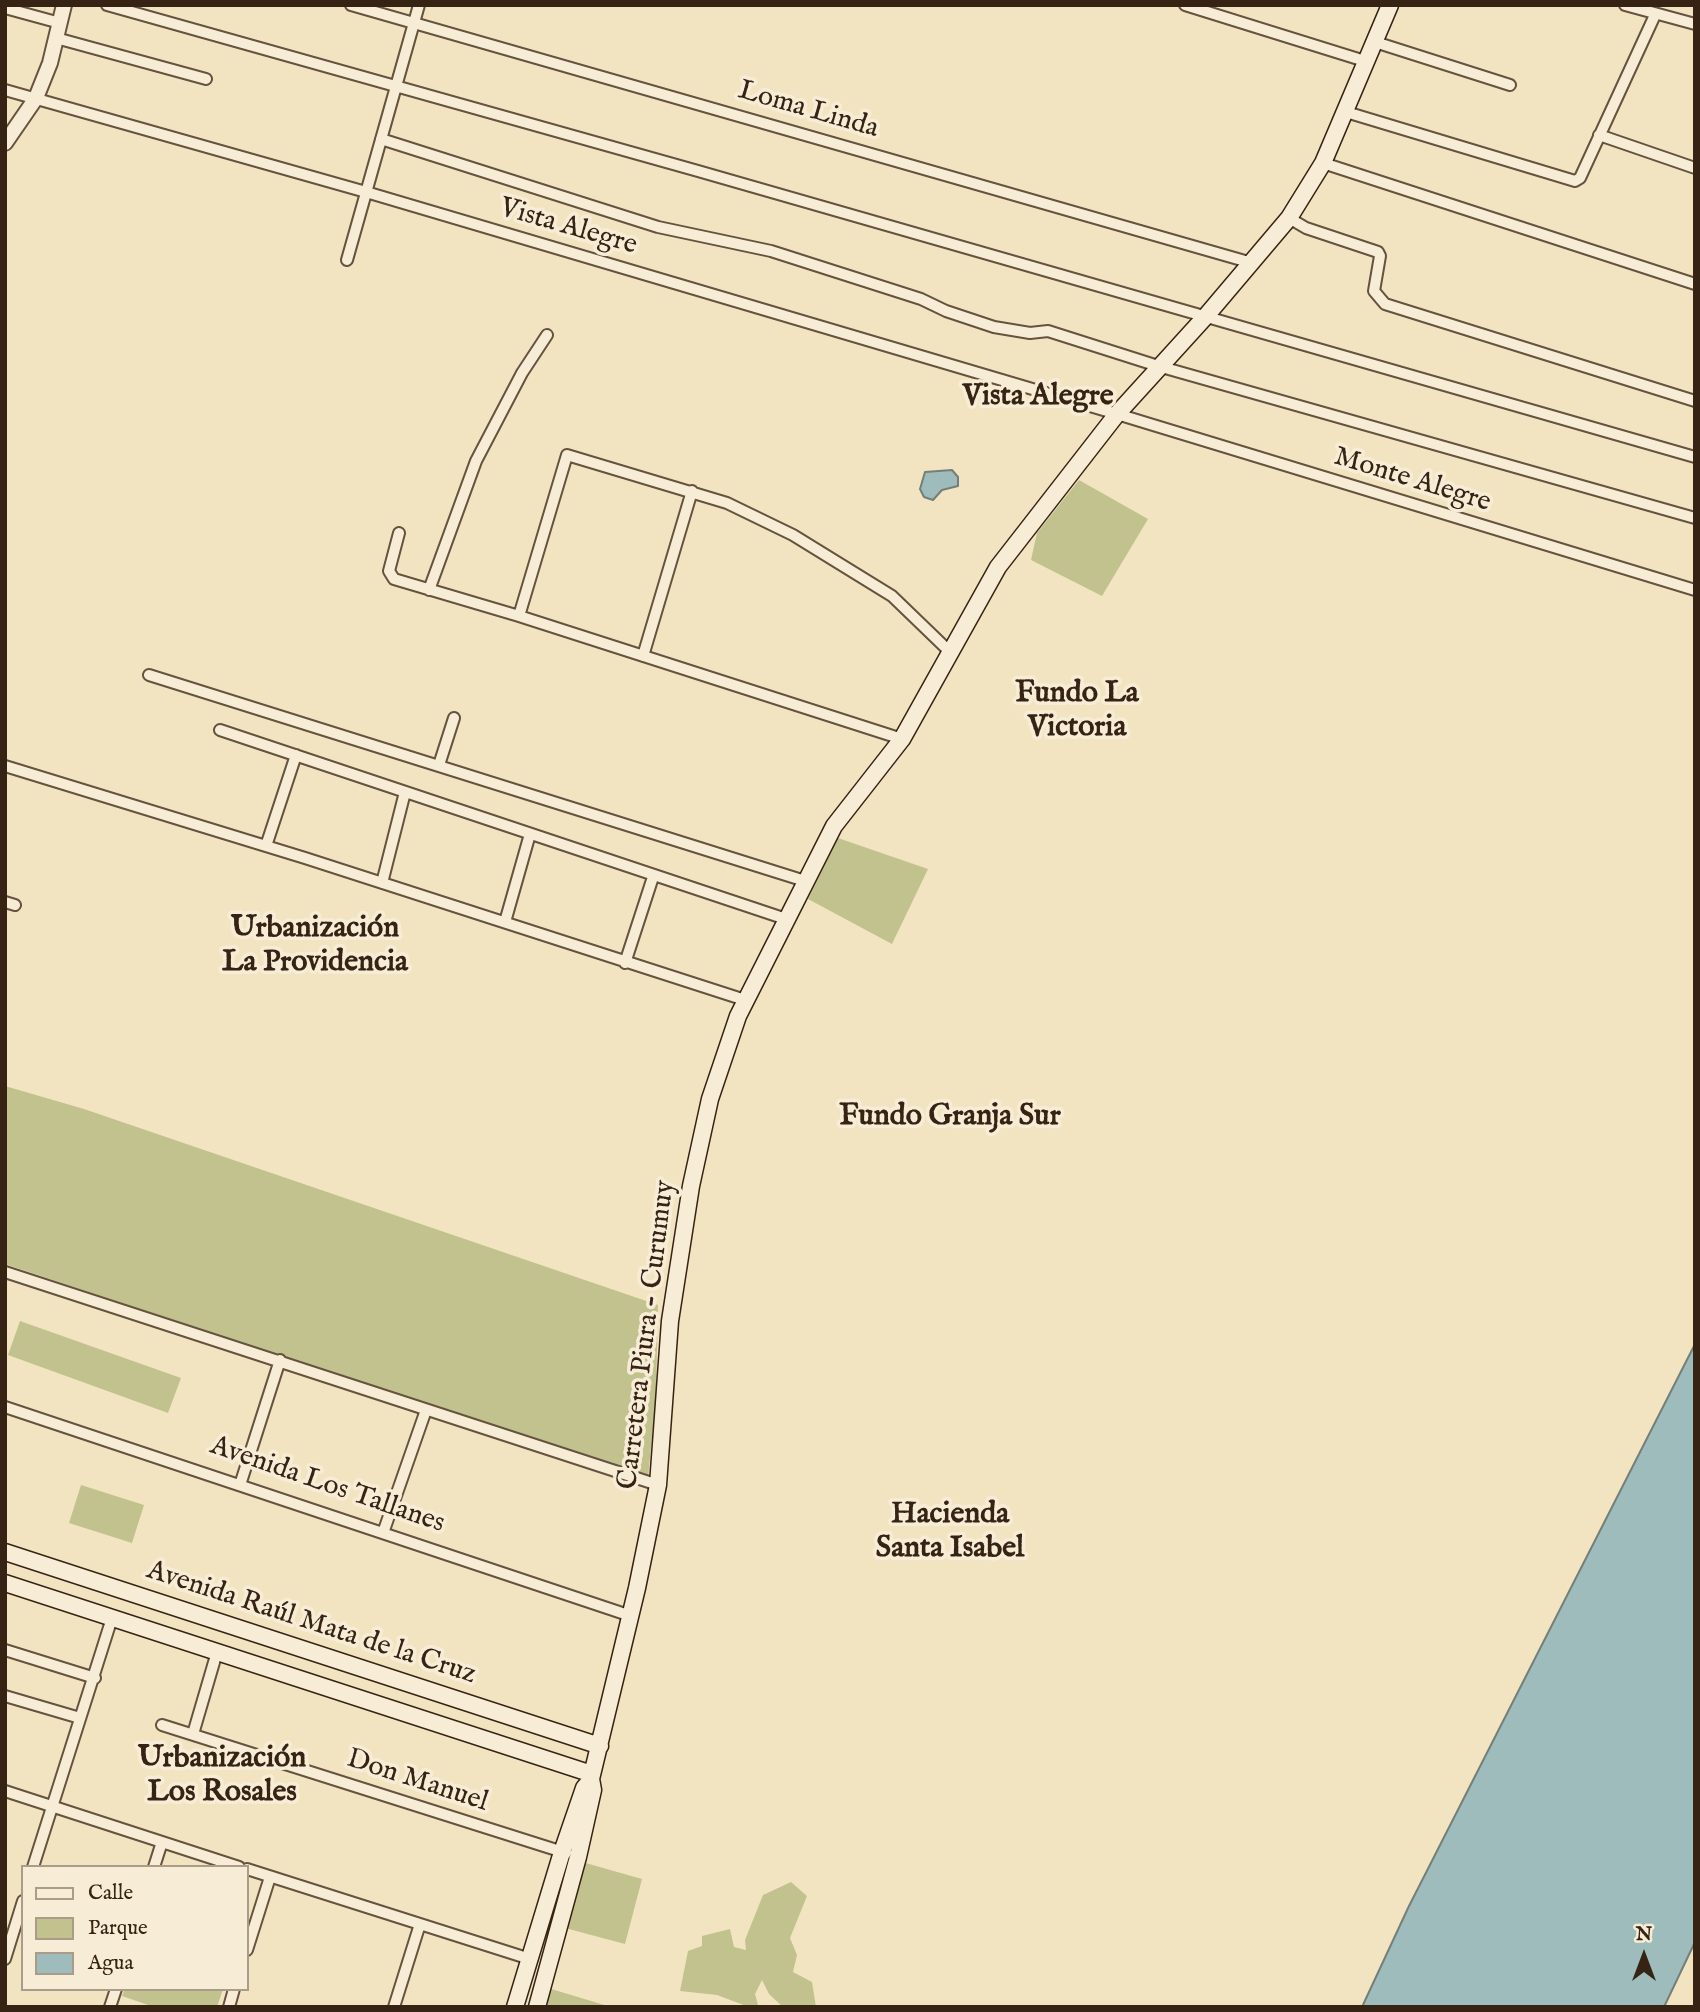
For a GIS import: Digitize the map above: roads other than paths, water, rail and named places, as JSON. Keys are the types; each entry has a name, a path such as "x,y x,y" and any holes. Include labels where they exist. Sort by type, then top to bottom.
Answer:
{"main road":[{"name":"Carretera Piura - Curumuy","path":"590,1783 631,1616 658,1485 670,1321 691,1186 710,1099 746,1000 834,826 902,739 998,567 1117,414 1206,316 1289,218 1323,163 1390,5"},
{"name":"Avenida Raúl Mata de la Cruz","path":"5,1552 600,1746"},
{"name":"Avenida Raúl Mata de la Cruz","path":"5,1583 301,1679 590,1783"},
{"path":"301,1679 311,1652"},
{"path":"537,2007 570,1854 590,1783"},
{"path":"514,2007 570,1854"}],"street":[{"path":"5,143 36,98 64,5"},
{"path":"107,5 1695,457"},
{"name":"Loma Linda","path":"351,5 1252,262"},
{"path":"346,260 419,5"},
{"path":"1185,5 1368,62"},
{"path":"1625,5 1695,24"},
{"path":"5,8 60,23"},
{"path":"1346,112 1494,155 1570,181 1580,178 1655,15"},
{"path":"56,38 206,79"},
{"path":"1376,42 1510,85"},
{"name":"Vista Alegre","path":"5,90 366,192 1117,414"},
{"path":"1600,135 1695,168"},
{"path":"382,139 658,227 771,251 921,299 946,312 994,327 1030,333 1048,331 1158,366 1695,518"},
{"path":"1323,163 1695,284"},
{"path":"1289,218 1306,228 1378,252 1380,256 1374,291 1380,300 1390,306 1695,401"},
{"path":"429,590 476,461 522,373 547,335"},
{"name":"Monte Alegre","path":"1117,414 1695,590"},
{"path":"519,616 567,455 692,491 771,524 836,560 892,596 949,651"},
{"path":"643,656 692,491"},
{"path":"399,533 390,563 390,576 902,739"},
{"path":"149,675 805,881"},
{"path":"439,765 454,718"},
{"path":"220,730 653,877 786,919"},
{"path":"266,846 296,755"},
{"path":"5,766 266,846 746,1000"},
{"path":"382,883 405,792"},
{"path":"505,922 530,834"},
{"path":"625,963 653,877"},
{"path":"5,1272 658,1485"},
{"path":"240,1485 280,1360"},
{"name":"Avenida Los Tallanes","path":"5,1407 631,1616"},
{"path":"383,1533 426,1410"},
{"path":"34,1865 112,1618"},
{"path":"5,1650 95,1678"},
{"path":"193,1734 217,1652"},
{"path":"5,1696 80,1718"},
{"name":"Don Manuel","path":"162,1725 570,1854"},
{"path":"5,1791 233,1865"},
{"path":"155,1865 162,1842"},
{"path":"248,1869 530,1959"},
{"path":"248,1947 270,1877"},
{"path":"5,1959 21,1907"},
{"path":"394,2007 420,1924"}],"water":[{"path":"952,470 958,477 958,486 942,490 933,500 924,497 920,489 925,472"},
{"path":"1695,1344 1695,1942 1664,2007 1362,2007 1409,1906"}],"district":[{"name":"Vista Alegre","path":"1038,398"},
{"name":"Fundo La Victoria","path":"1077,712"},
{"name":"Urbanización La Providencia","path":"315,947"},
{"name":"Fundo Granja Sur","path":"950,1118"},
{"name":"Hacienda Santa Isabel","path":"950,1533"},
{"name":"Urbanización Los Rosales","path":"222,1777"}]}
